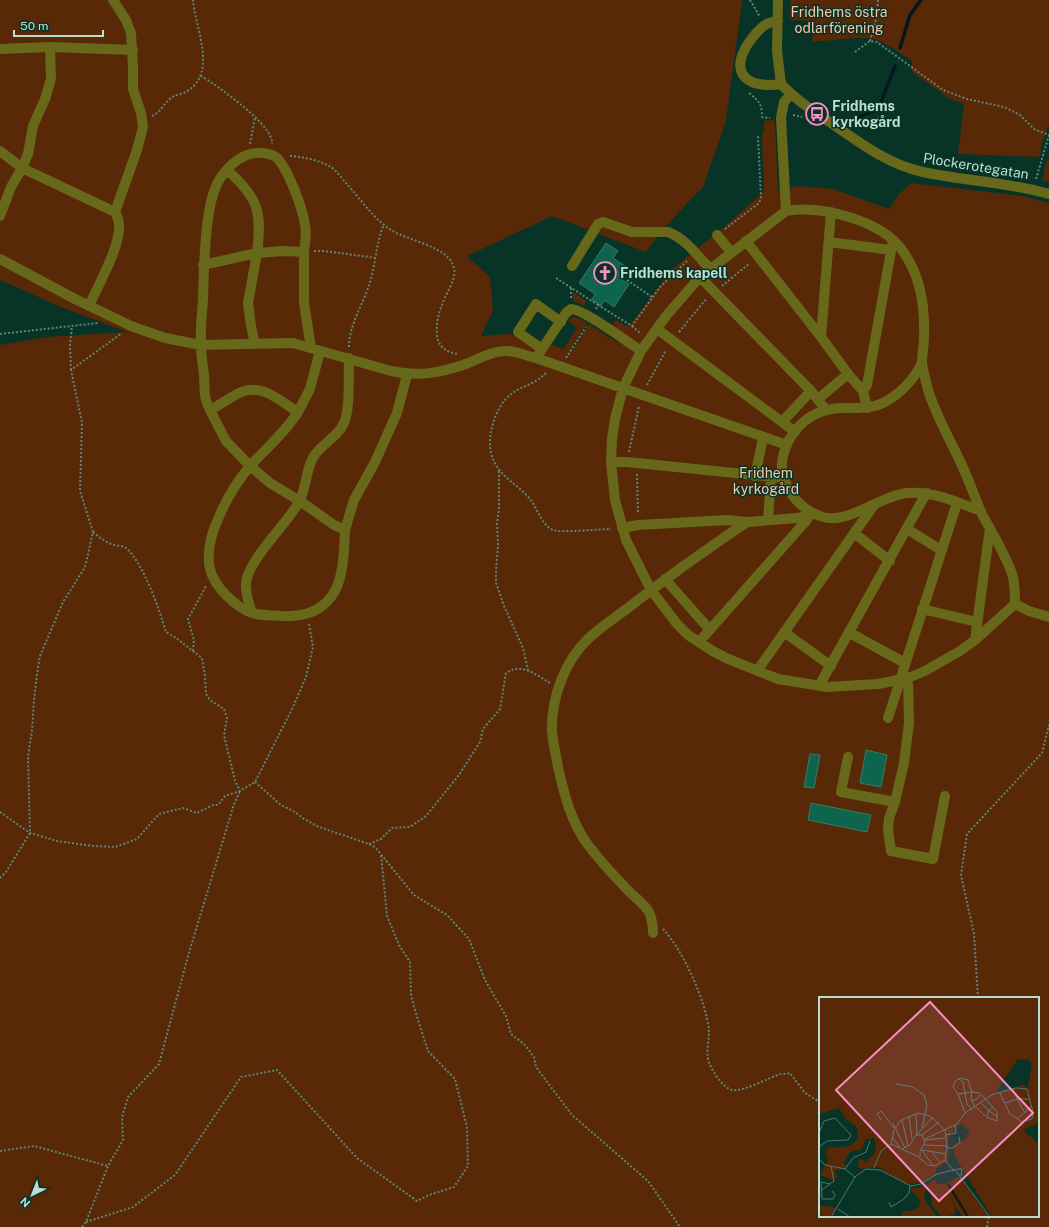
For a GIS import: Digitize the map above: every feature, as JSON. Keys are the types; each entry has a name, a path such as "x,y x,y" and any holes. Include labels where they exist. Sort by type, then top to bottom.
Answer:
{"street":[{"path":"89,306 116,243 119,224 115,212 137,150 143,127 143,120 132,89 133,50 131,34 128,24 113,0"},
{"path":"778,0 778,21 778,51 781,84 769,86 755,83 746,78 742,72 740,60 747,44 759,29 765,24 778,21"},
{"path":"0,49 50,47 133,50"},
{"path":"0,216 11,187 28,154 33,126 45,99 51,78 50,47"},
{"name":"Plockerotegatan","path":"781,84 791,94 817,114 868,148 879,155 908,168 950,177 1007,184 1034,189 1049,194"},
{"path":"786,211 781,118 782,106 791,94"},
{"path":"0,151 22,168 115,212"},
{"path":"345,530 334,525 300,501 270,484 250,466 226,441 206,405 201,345 204,245 211,204 218,183 240,158 249,154 258,153 274,156 290,182 303,213 306,227 304,252 304,303 316,349 310,389 298,412 284,431 250,466 242,477 227,502 214,531 210,544 209,555 212,576 216,584 228,598 240,607 252,613 264,616 290,616 307,614 319,608 334,593 343,562 345,530 354,500 375,462 397,413 407,375"},
{"path":"228,170 246,188 255,202 259,219 257,253 248,303 250,326 254,344"},
{"path":"892,245 878,229 831,212 799,209 786,211 731,252 700,278 656,329 641,351 623,388 615,419 611,462 615,500 622,528 633,555 651,590 677,624 688,635 726,658 778,679 827,687 878,684 904,679 942,662 975,640 1015,604"},
{"path":"821,337 831,212"},
{"path":"572,266 598,224 603,222 632,232 668,232 682,240 710,270"},
{"path":"717,235 731,252"},
{"path":"746,241 848,374 863,391 867,408"},
{"path":"829,242 892,245 902,249 914,270 923,302 924,335 922,363 928,390 937,414 961,463 981,511 1013,577 1015,604"},
{"path":"863,391 866,385 892,245"},
{"path":"204,265 257,253 304,252"},
{"path":"0,259 89,306 131,326 165,338 201,345 293,343 407,375 442,371 468,363 479,357 506,351 515,352 787,445"},
{"path":"700,278 811,391 826,410"},
{"path":"542,349 518,332 536,304 561,322"},
{"path":"536,358 566,313 571,309 577,310 592,318 641,351"},
{"path":"656,329 794,432"},
{"path":"252,613 246,592 248,575 261,553 288,519 300,501 314,457 341,429 344,422 347,412 349,358"},
{"path":"922,363 917,373 901,390 886,401 867,408 836,408 814,414 794,432 787,445 782,464 784,478 792,496 798,504 811,513 822,517 834,518 850,515 892,496 927,493 981,511"},
{"path":"818,399 848,374"},
{"path":"210,410 239,393 251,390 263,391 298,412"},
{"path":"782,422 811,391"},
{"path":"755,476 763,438"},
{"path":"611,462 632,462 770,478 784,478"},
{"path":"768,519 770,478"},
{"path":"820,686 927,493"},
{"path":"757,671 875,503"},
{"path":"945,796 933,859 890,851 888,830 889,818 904,763 910,723 904,679 905,663 957,503"},
{"path":"622,528 638,525 727,520 747,522 768,519 798,518 811,513"},
{"path":"699,642 806,521 811,513"},
{"path":"653,933 652,921 646,909 608,870 586,841 568,804 557,760 552,731 554,709 560,686 572,660 588,639 665,579 747,522"},
{"path":"975,640 990,528"},
{"path":"907,529 942,550"},
{"path":"854,533 890,561"},
{"path":"665,579 710,630"},
{"path":"1015,604 1029,611 1049,617"},
{"path":"922,609 977,622"},
{"path":"784,632 831,666"},
{"path":"850,632 905,663"},
{"path":"888,718 904,679"},
{"path":"848,757 841,792 894,802"}],"path":[{"path":"143,120 157,114 171,98 188,91 197,83 201,76 203,61 201,39 193,0"},
{"path":"750,0 765,24"},
{"path":"855,52 870,41 877,16 878,0"},
{"path":"870,41 877,42 943,90 967,99 1004,107 1020,115 1034,129 1049,134 1034,189"},
{"path":"201,76 213,82 264,127 271,138 274,156 293,156 317,161 331,167 379,221 392,231 428,245 450,259 455,269 453,279 441,305 436,325 438,341 442,348 449,352 479,357"},
{"path":"747,92 759,102 762,107 762,117"},
{"path":"249,154 254,117"},
{"path":"717,235 759,203 761,198 758,136"},
{"path":"349,358 350,333 370,283 376,258 378,238 384,224"},
{"path":"304,252 325,251 376,258"},
{"path":"556,278 632,326 652,297 669,277 695,253"},
{"path":"638,525 632,462 634,427 642,395 672,340 714,292 758,256"},
{"path":"627,280 652,297"},
{"path":"598,305 592,318 560,367 550,370 537,381 514,391 505,399 500,406 494,422 490,440 491,453 499,469 531,499 543,522 552,530 563,532 622,528"},
{"path":"0,334 99,323"},
{"path":"0,878 6,872 30,833 28,757 32,730 36,674 40,656 62,602 85,567 93,532 80,491 82,423 71,370 70,345 72,326"},
{"path":"71,370 131,326"},
{"path":"499,469 496,583 504,606 523,648 528,670"},
{"path":"93,532 104,541 113,545 124,547 131,554 142,571 161,615 166,632 202,658 206,694 210,700 224,709 227,718 224,735 234,781 240,791"},
{"path":"193,651 194,640 188,619 212,576"},
{"path":"0,812 30,833 57,842 115,847 137,839 159,814 183,808 197,813 213,805 218,805 225,796 240,791 255,782 293,707 306,677 313,646 307,614"},
{"path":"369,844 381,839 392,828 410,827 426,816 459,775 480,742 483,729 500,708 506,673 511,669 528,670 552,684 560,686"},
{"path":"978,997 974,934 961,875 967,834 1042,753 1048,738 1049,725"},
{"path":"255,782 280,805 295,812 304,819 375,847 414,895 447,915 469,939 485,980 506,1016 511,1034 525,1045 534,1057 536,1067 572,1115 648,1182 680,1227"},
{"path":"82,1227 86,1222 108,1166 123,1140 122,1117 128,1098 159,1064 188,956 234,804 240,791"},
{"path":"86,1222 133,1207 175,1175 241,1077 277,1070 357,1158 417,1201 429,1195 454,1187 468,1166 467,1126 455,1079 428,1051 420,1026 411,996 410,962 400,945 387,916 380,854"},
{"path":"652,921 663,928 668,934 688,968 698,990 709,1032 707,1048 710,1064 727,1088 734,1090 758,1084 780,1074 790,1073 805,1093 819,1101"},
{"path":"0,1151 34,1146 108,1166"},
{"path":"987,1227 989,1217"}],"green space":[{"name":"Fridhem kyrkogård","path":"0,0 742,0 726,121 703,187 662,230 646,252 552,216 467,256 490,277 493,311 481,336 509,334 541,341 563,349 577,328 568,321 574,316 587,323 569,352 571,352 589,324 618,343 619,339 611,327 616,320 628,327 673,268 722,229 764,191 762,135 764,131 764,121 773,120 775,123 778,189 799,186 833,189 889,209 899,194 911,183 1022,196 1049,203 1049,1227 0,1227 0,345 46,337 127,332 61,307 0,280"},
{"name":"Fridhems östra odlarförening","path":"791,0 1049,0 1049,124 1041,146 1040,157 958,154 964,104 950,99 912,72 912,61 882,42 863,38 854,38 812,42 814,21 789,20"},
{"path":"1049,156 1049,181 1043,181 1045,166"},
{"path":"573,292 586,301 584,306 573,301"}],"building":[{"name":"Fridhems kapell","path":"606,243 618,251 613,258 628,268 621,279 629,284 614,307 604,300 601,306 592,300 595,294 579,283"},
{"path":"866,750 887,755 881,787 860,783"},
{"path":"810,754 820,755 814,788 804,787"},
{"path":"811,803 871,815 867,832 808,820"}],"waterway":[{"path":"900,48 910,15 921,0"},
{"path":"859,117 874,111 881,102 895,66"}],"place":[{"name":"Fridhems kyrkogård","path":"817,114"},
{"name":"Fridhems kapell","path":"605,273"}]}
